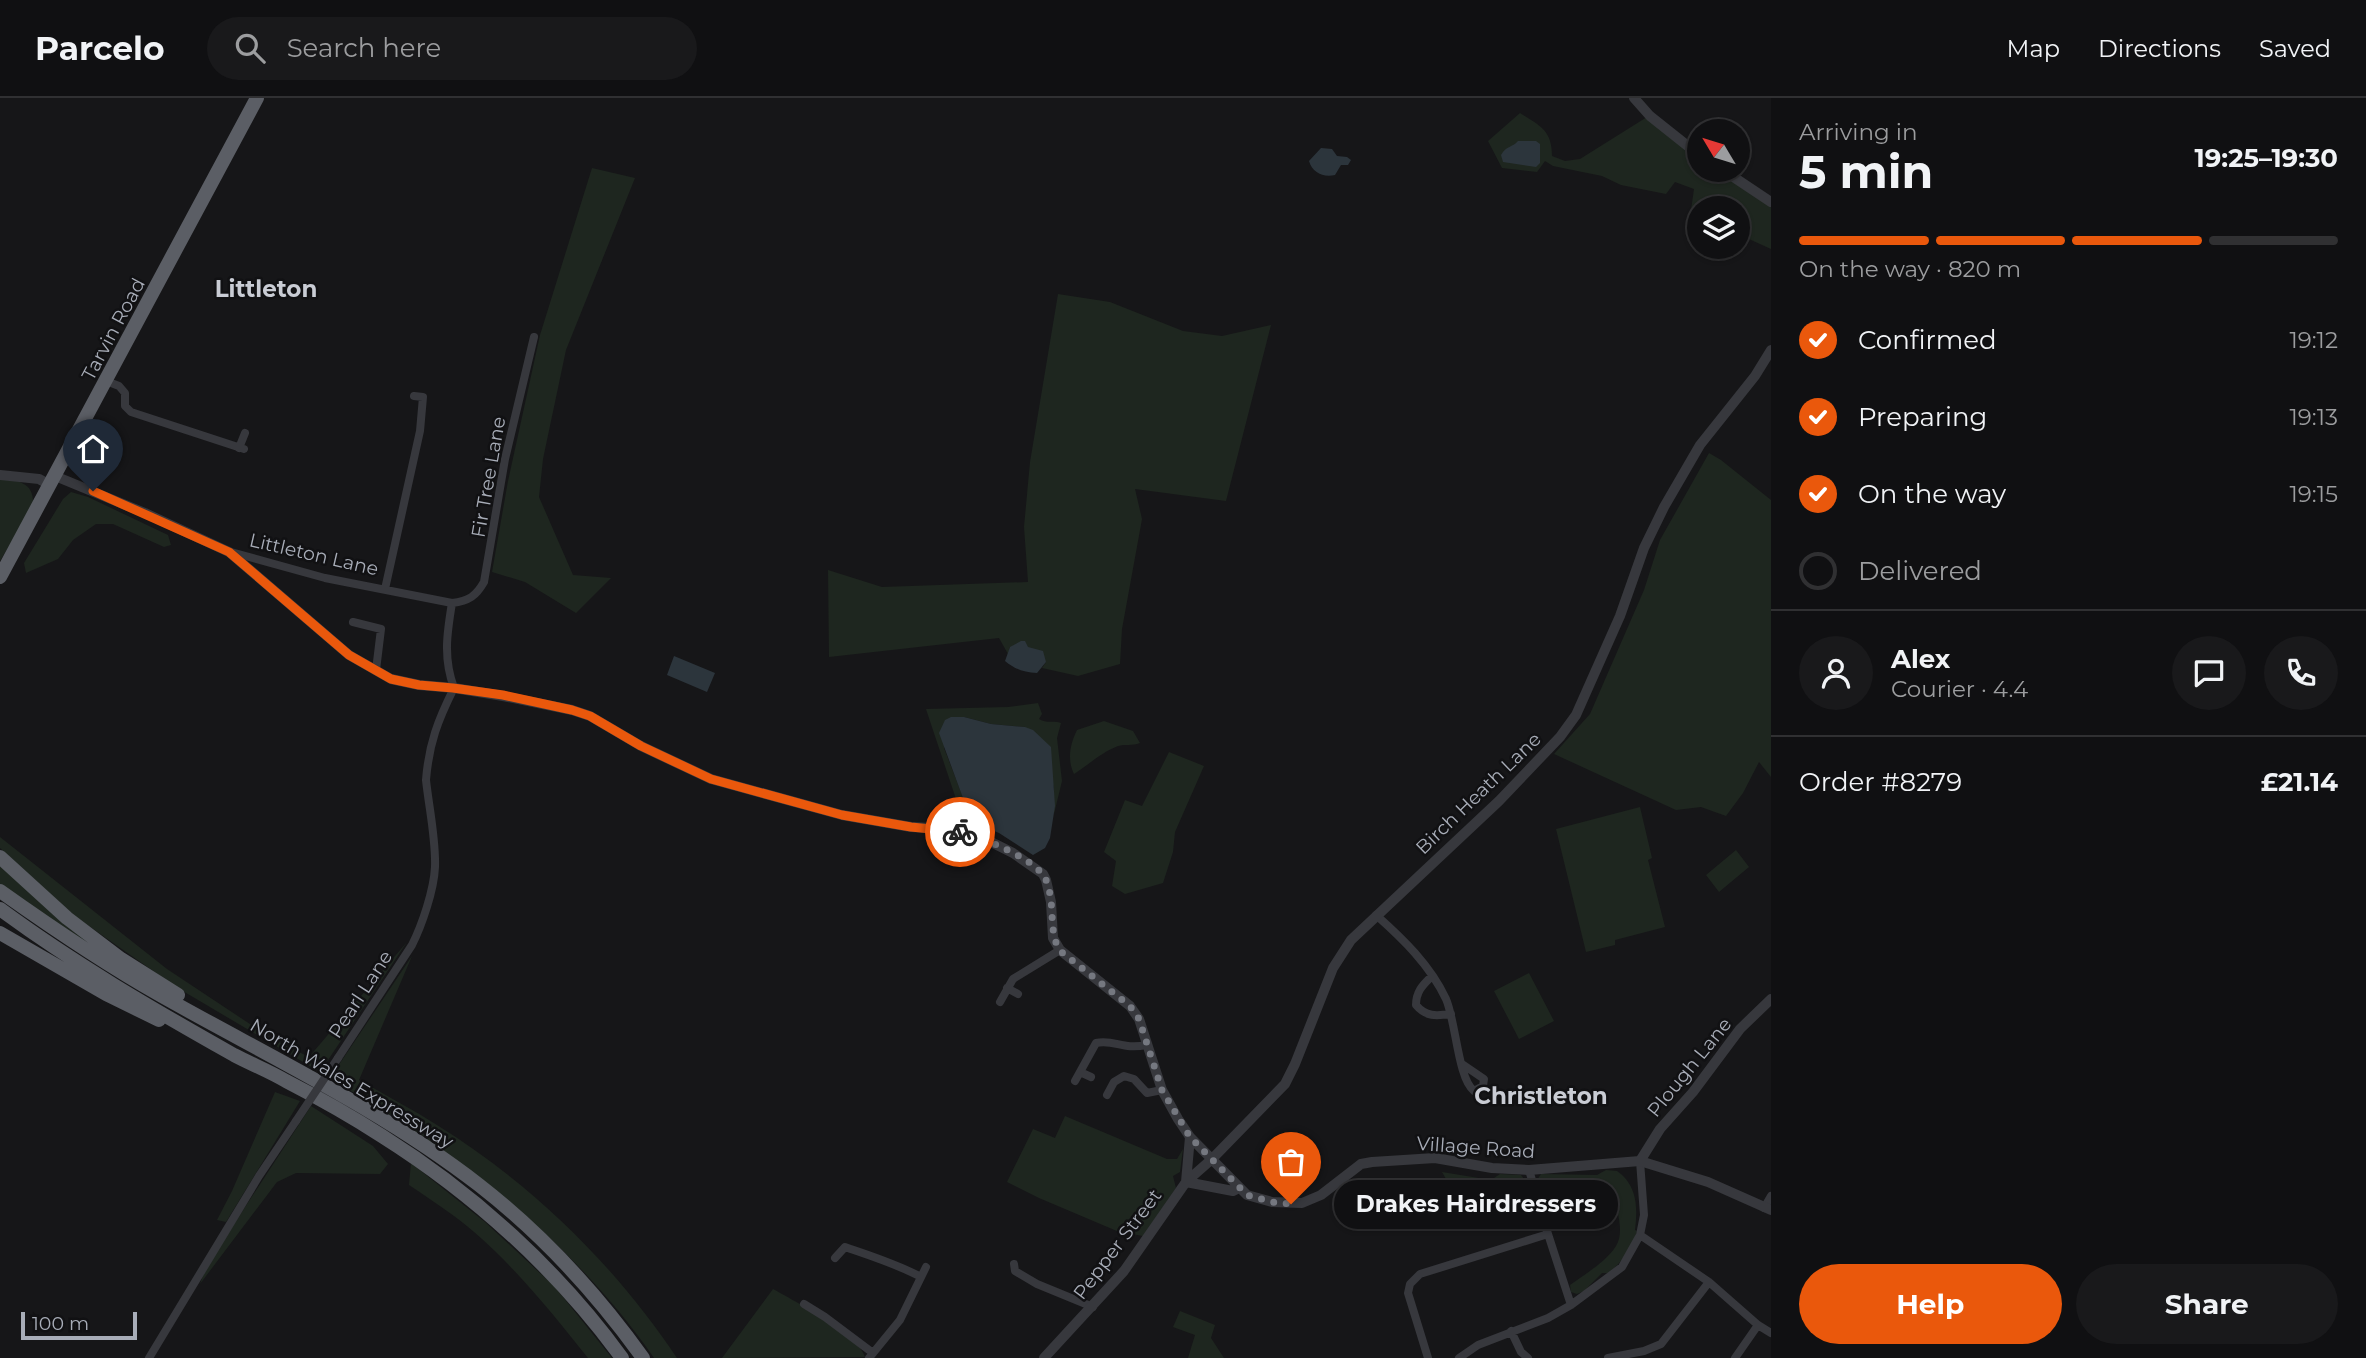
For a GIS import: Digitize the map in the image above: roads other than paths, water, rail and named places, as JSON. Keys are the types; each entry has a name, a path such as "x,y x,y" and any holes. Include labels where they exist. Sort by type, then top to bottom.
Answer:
{"highway":[{"name":"Tarvin Road","path":"0,578 257,98"},
{"path":"0,857 78,926 121,959 215,1018 256,1048"},
{"name":"North Wales Expressway","path":"0,891 82,948 158,994 394,1126 481,1187 566,1264 616,1321 643,1358"},
{"name":"North Wales Expressway","path":"0,909 101,975 236,1056 384,1137 475,1203 556,1279 606,1335 622,1358"},
{"path":"0,933 106,993 236,1056"}],"street":[{"path":"1634,98 1650,116 1687,145"},
{"path":"1741,182 1771,202"},
{"name":"Fir Tree Lane","path":"452,603 467,601 478,592 484,582 505,459 534,337"},
{"name":"Birch Heath Lane","path":"1212,1159 1285,1084 1332,968 1351,940 1543,758 1576,715 1620,616 1644,548 1664,508 1700,445 1755,376 1771,350"},
{"path":"106,381 119,386 125,393 125,406 131,412 242,449 245,433"},
{"path":"385,589 420,431 422,397"},
{"name":"Littleton Lane","path":"0,475 52,480 145,513 229,552 325,578 452,603"},
{"path":"229,552 349,655 391,679 503,695 580,713 610,726 641,746 691,771 759,793 842,815 911,827 952,829 985,839 1013,853 1042,874 1046,880 1051,902 1053,938 1059,950 1013,979 1000,1002"},
{"path":"452,603 445,644 447,670 453,688"},
{"path":"353,622 381,629 376,670"},
{"name":"Pearl Lane","path":"149,1358 253,1186 419,931 435,868 427,766 434,728 453,688"},
{"path":"1376,915 1402,938 1432,976 1446,999 1462,1064"},
{"name":"Village Road","path":"1059,950 1130,1006 1139,1019 1162,1090 1190,1137 1247,1195 1272,1202 1298,1203 1321,1195 1361,1164 1372,1162 1435,1158 1492,1168 1529,1170 1640,1161"},
{"path":"1432,976 1420,988 1416,1005 1427,1015 1451,1014"},
{"path":"1007,988 1018,994"},
{"name":"Plough Lane","path":"1640,1161 1660,1129 1693,1092 1740,1029 1771,999"},
{"path":"1075,1082 1096,1043 1105,1041 1131,1048 1146,1045"},
{"path":"1080,1072 1091,1077"},
{"path":"1107,1095 1114,1082 1124,1076 1134,1079 1147,1093 1162,1090"},
{"name":"Pepper Street","path":"1187,1182 1190,1137"},
{"name":"Pepper Street","path":"1044,1358 1124,1271 1187,1182 1212,1159"},
{"path":"1459,1358 1478,1345 1548,1318 1571,1305 1622,1267 1640,1235 1644,1215 1640,1161 1708,1182 1768,1209 1771,1196"},
{"path":"1529,1170 1571,1305"},
{"path":"1187,1182 1233,1191 1239,1188"},
{"path":"1428,1358 1408,1293 1414,1279 1420,1274 1548,1234"},
{"path":"1640,1235 1709,1282 1771,1333"},
{"path":"835,1258 845,1247 921,1276"},
{"path":"1014,1264 1015,1271 1037,1284 1093,1307"},
{"path":"804,1304 825,1317 871,1355 900,1320 926,1268"},
{"path":"1608,1358 1644,1351 1666,1341 1709,1282"},
{"path":"1735,1358 1758,1325"},
{"path":"1511,1331 1521,1352 1528,1358"}],"place":[{"name":"Drakes Hairdressers","path":"1291,1204"}],"district":[{"name":"Littleton","path":"266,289"},
{"name":"Christleton","path":"1541,1096"}]}
